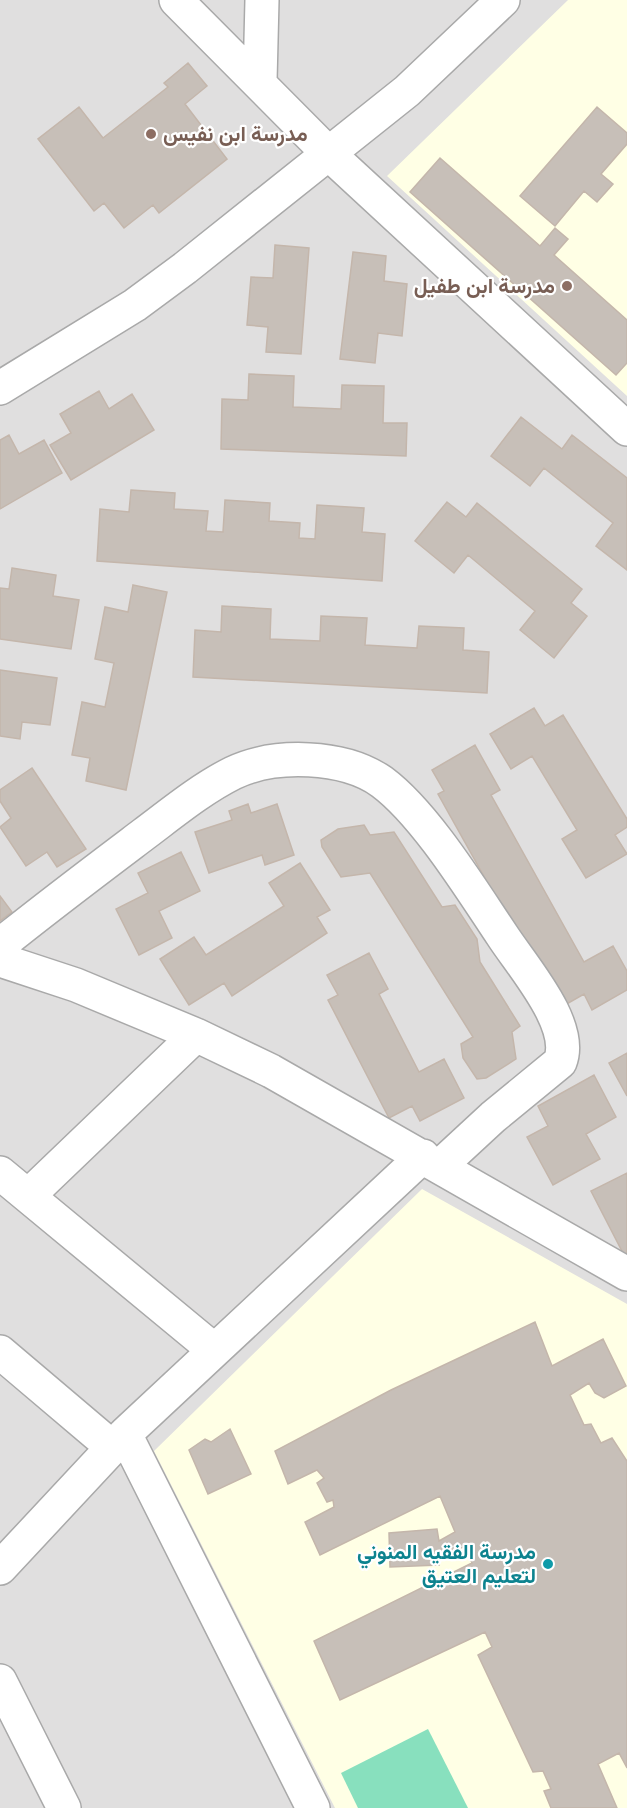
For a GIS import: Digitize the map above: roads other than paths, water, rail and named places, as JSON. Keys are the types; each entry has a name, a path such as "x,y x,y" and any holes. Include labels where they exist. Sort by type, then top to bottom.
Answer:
{"street":[{"path":"176,0 260,81 328,153 627,429"},
{"path":"260,81 261,0"},
{"path":"0,387 135,305 240,225 407,91 503,0"},
{"path":"0,945 161,822 235,772 263,764 291,761 324,762 354,768 381,782 410,807 471,889 549,1005 563,1036 564,1050 560,1062 492,1117 431,1161 214,1350 118,1441 0,1568"},
{"path":"0,960 76,985 196,1035 271,1071 627,1274"},
{"path":"28,1196 196,1035"},
{"path":"0,1173 214,1350"},
{"path":"0,1352 118,1441 314,1808"},
{"path":"0,1681 64,1808"}],"place":[{"name":"مدرسة ابن نفيس","path":"151,134"},
{"name":"مدرسة ابن طفيل","path":"567,286"},
{"name":"مدرسة الفقيه المنوني لتعليم العتيق","path":"548,1564"}]}
